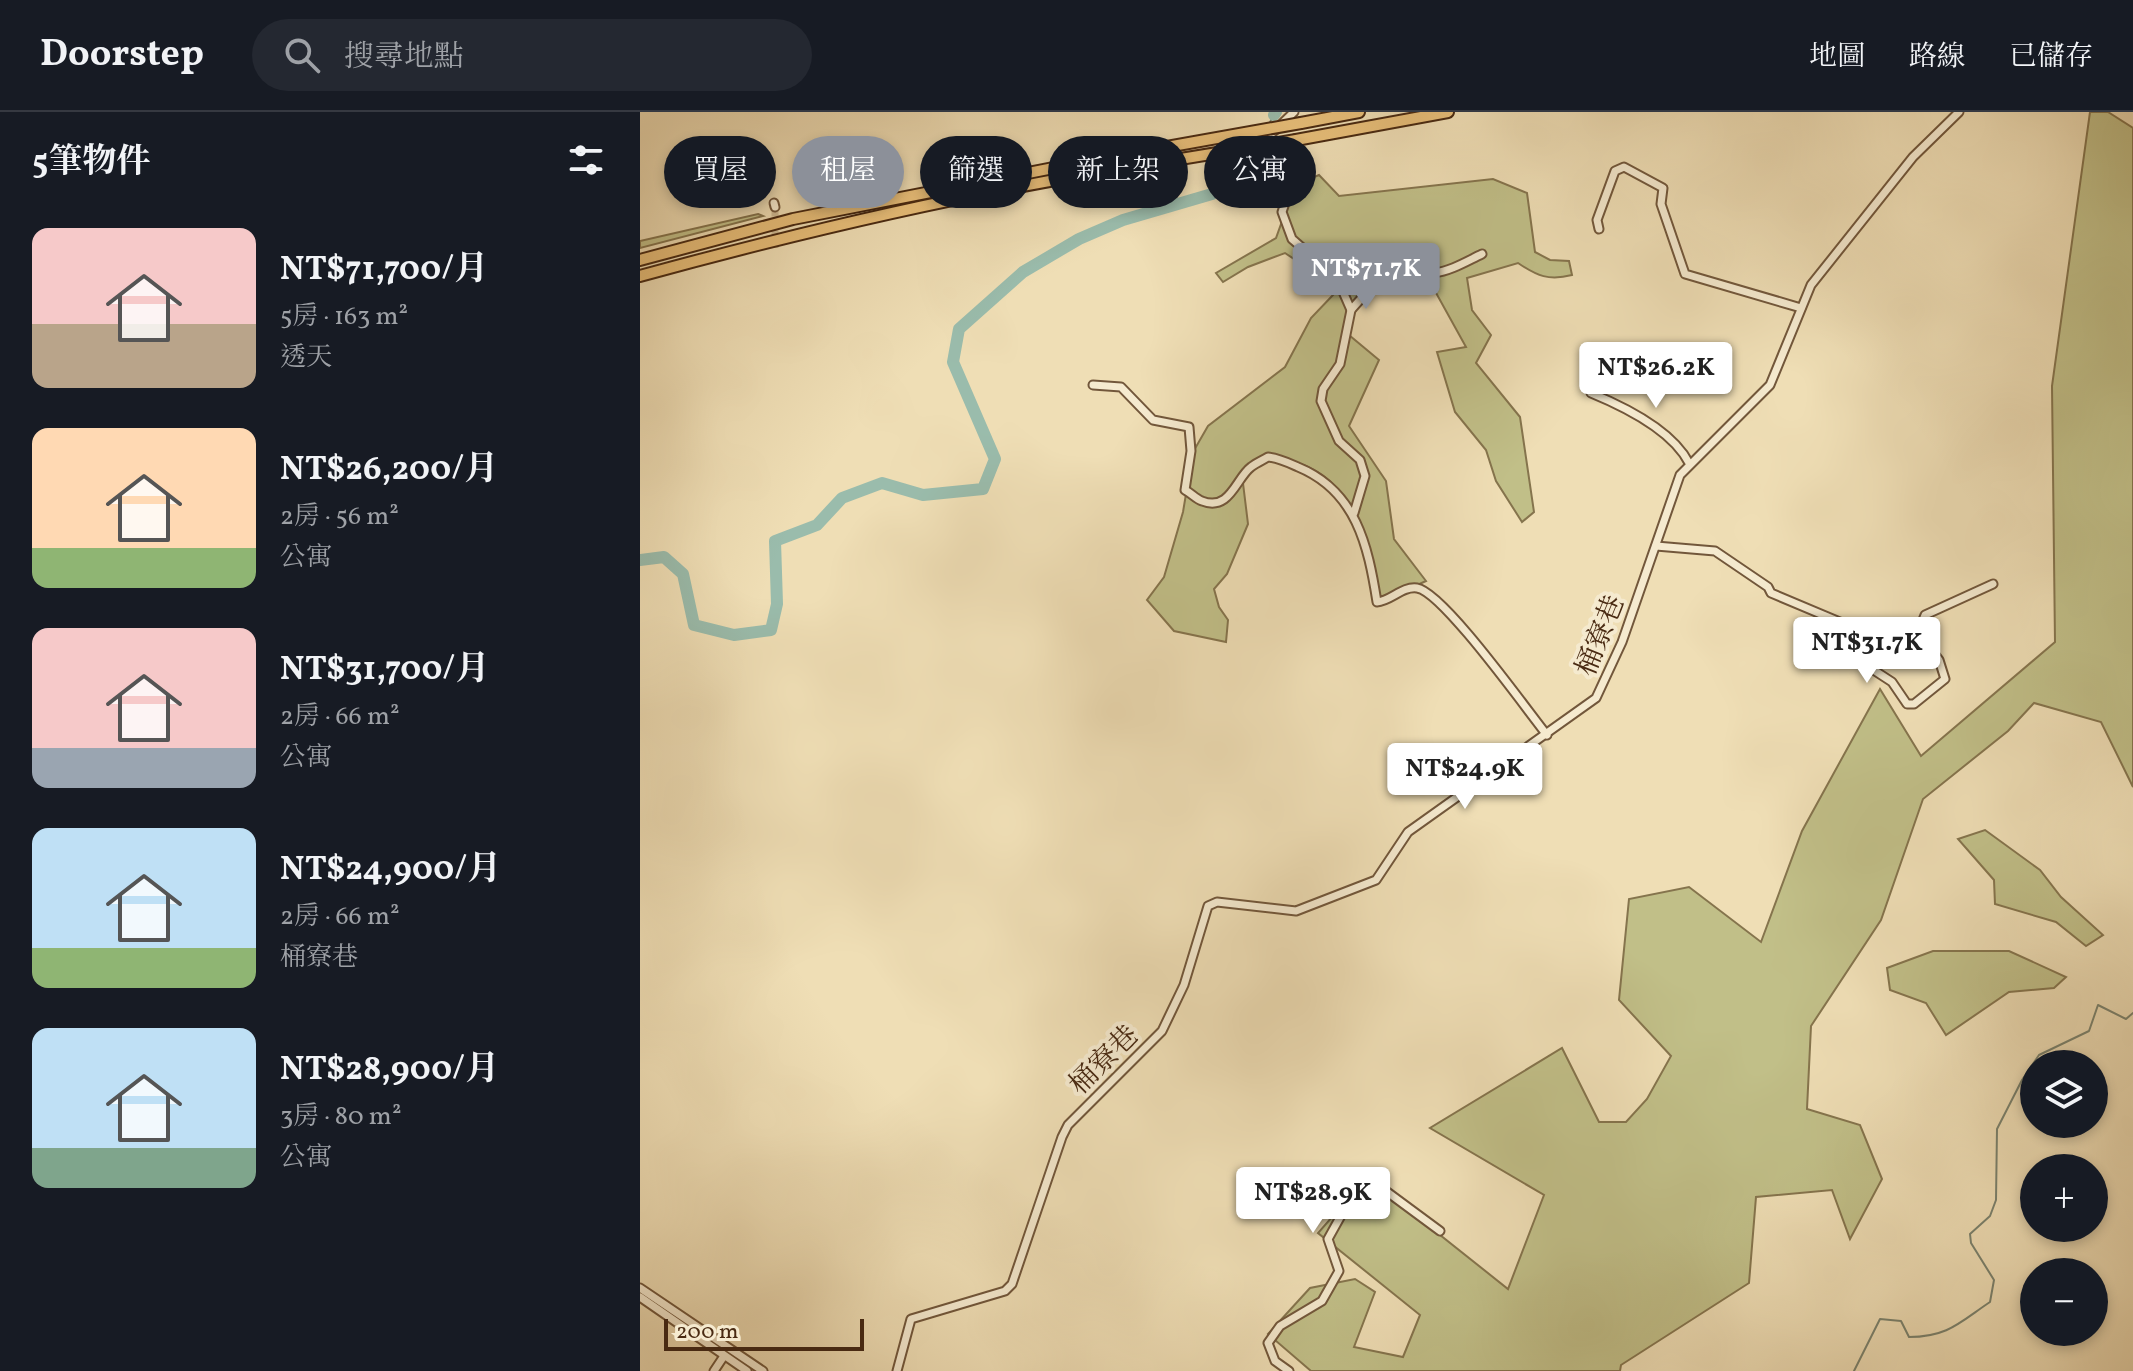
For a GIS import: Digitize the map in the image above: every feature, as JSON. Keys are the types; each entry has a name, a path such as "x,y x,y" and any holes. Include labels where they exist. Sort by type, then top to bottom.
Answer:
{"highway":[{"path":"640,260 793,219 1359,112"},
{"path":"640,276 797,233 964,196 1448,112"}],"street":[{"path":"1294,112 1269,136 1287,167 1291,185 1282,212 1292,239 1337,278 1351,310"},
{"name":"桶寮巷","path":"897,1371 911,1319 1005,1291 1012,1284 1068,1125 1162,1031 1184,985 1208,906 1217,902 1296,911 1376,880 1408,832 1547,735 1601,691 1680,475 1770,385 1811,285 1913,157 1959,112"},
{"path":"1599,229 1597,220 1615,171 1624,167 1663,188 1661,204 1685,274 1801,308"},
{"path":"1354,515 1354,504 1365,476 1360,460 1339,441 1321,401 1323,389 1340,364 1351,310 1379,280 1392,275 1436,273 1482,254"},
{"path":"1093,385 1121,387 1153,420 1189,427 1191,451 1185,490 1200,501 1216,503 1239,487 1248,468 1268,457 1316,475 1337,492 1354,515 1369,550 1377,602 1413,588 1421,589 1450,613 1547,735"},
{"path":"1591,393 1651,426 1682,450 1689,463"},
{"path":"1656,546 1715,551 1768,587 1771,593 1844,623 1852,630 1869,667 1892,682 1907,704 1914,704 1945,679 1936,653 1918,632 1925,615 1934,608 1975,595 1993,584"},
{"path":"1289,1371 1275,1361 1268,1343 1280,1326 1322,1301 1339,1271 1328,1239 1358,1185 1367,1177 1440,1231"},
{"path":"640,1288 747,1371"},
{"path":"640,1297 725,1354 763,1371"},
{"path":"714,1371 725,1354"}],"shaded area":[{"path":"2090,112 2108,112 2133,128 2133,787 2101,722 2034,703 2008,731 1923,799 1881,920 1811,1026 1807,1109 1860,1125 1882,1179 1850,1239 1832,1190 1756,1197 1749,1283 1621,1365 1620,1371 1311,1371 1268,1334 1310,1288 1355,1279 1375,1292 1354,1347 1403,1357 1420,1315 1318,1233 1367,1177 1508,1289 1544,1195 1430,1128 1562,1048 1599,1122 1626,1122 1647,1099 1671,1056 1619,1000 1629,899 1689,887 1761,942 1802,831 1880,689 1921,756 2055,642 2052,386"},
{"path":"1319,175 1339,196 1493,179 1527,193 1535,252 1550,260 1569,261 1572,275 1544,276 1518,263 1467,278 1472,310 1491,335 1476,363 1520,417 1534,512 1522,522 1496,481 1486,450 1455,412 1437,352 1466,347 1430,282 1385,283 1369,293 1343,330 1379,360 1349,426 1386,481 1394,539 1426,581 1384,600 1370,577 1357,522 1344,496 1312,469 1281,459 1268,460 1242,475 1248,524 1227,574 1214,589 1219,607 1228,620 1226,642 1174,631 1147,600 1164,577 1183,512 1193,452 1208,426 1285,367 1311,318 1333,295 1324,279 1285,253 1248,267 1223,282 1216,273 1276,238 1287,208 1316,208 1316,176"},
{"path":"758,214 763,216 640,248 640,241"},
{"path":"1985,830 2040,870 2061,897 2103,935 2086,946 2056,922 1995,904 1994,880 1958,839"},
{"path":"1933,951 2009,951 2066,977 2054,988 2009,992 1946,1035 1926,1003 1890,990 1887,968"}],"waterway":[{"path":"1269,124 1274,115"},
{"path":"640,560 664,557 683,574 694,625 734,635 771,630 777,604 775,541 817,525 842,498 882,483 923,495 983,489 995,459 953,362 959,329 1023,272 1079,239 1123,220 1204,196"},
{"path":"1854,1371 1880,1319 1901,1321 1909,1337 1922,1336 1953,1327 1990,1302 1994,1280 1971,1243 1970,1234 1990,1216 1996,1200 1997,1129 2022,1080 2039,1055 2089,1031 2098,1005 2126,1019 2133,1013"}],"tunnel":[{"path":"775,208 775,248"}]}
